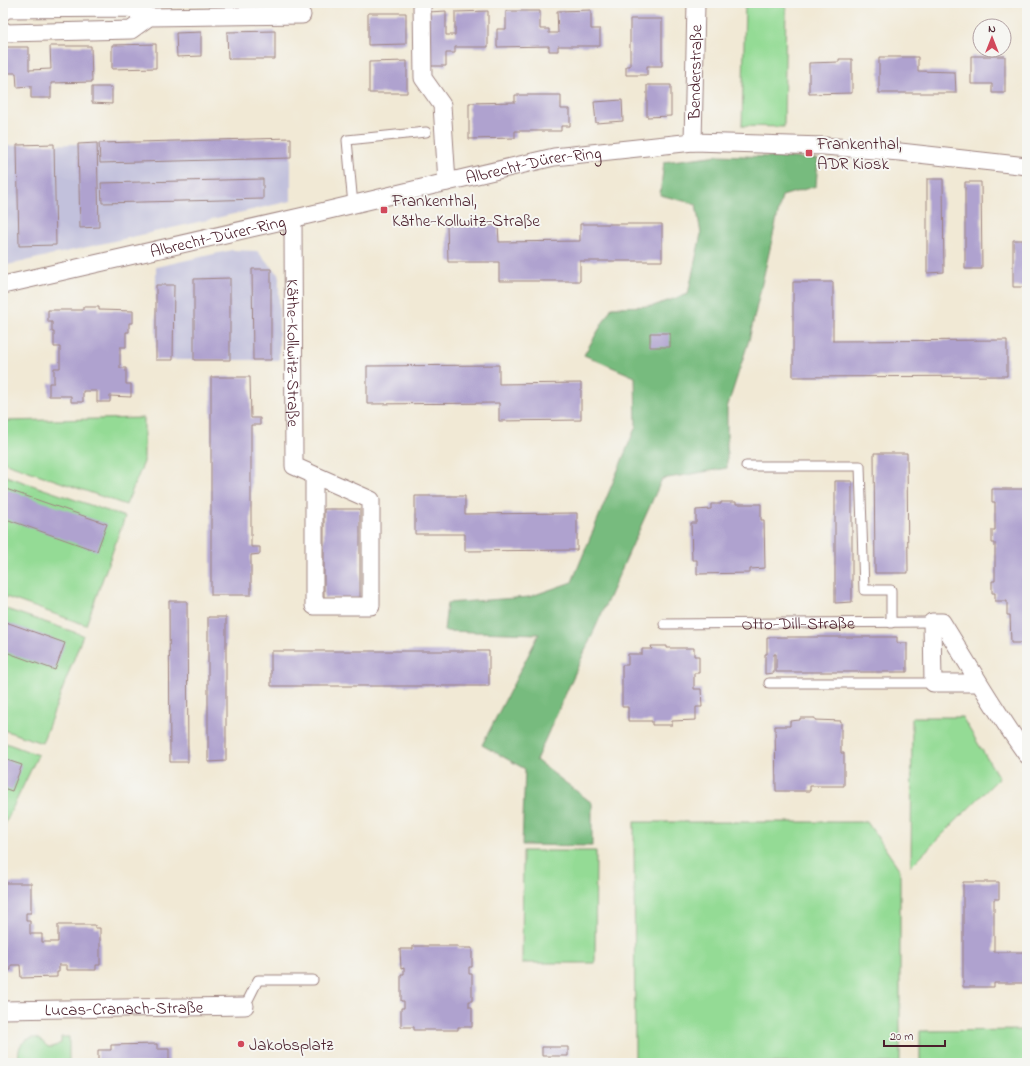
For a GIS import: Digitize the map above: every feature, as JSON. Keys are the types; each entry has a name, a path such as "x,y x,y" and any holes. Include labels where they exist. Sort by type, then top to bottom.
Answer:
{"street":[{"path":"422,3 423,78 442,105 447,182"},
{"name":"Benderstraße","path":"693,142 696,3"},
{"path":"3,12 7,9 130,8 149,17 302,15"},
{"path":"3,30 6,33 131,30 149,17"},
{"name":"Albrecht-Dürer-Ring","path":"3,285 293,219 554,157 693,142 824,146 900,152 1027,166"},
{"name":"Käthe-Kollwitz-Straße","path":"293,219 294,466 314,474 371,500 371,606 314,606 314,474"},
{"path":"979,682 934,682 932,622 942,622 979,682 1008,730 1027,755"},
{"name":"Lucas-Cranach-Straße","path":"3,1010 245,1006"}],"lane":[{"path":"353,205 347,140 426,132"},
{"path":"746,466 860,466 864,590 891,590 891,623"},
{"name":"Otto-Dill-Straße","path":"664,624 932,622"},
{"path":"769,683 934,682"},
{"path":"245,1006 258,980 313,980"}],"shaded area":[{"path":"291,138 291,201 3,266 3,146"},
{"path":"232,250 257,251 279,275 279,360 156,360 156,267"}],"green space":[{"path":"745,3 786,3 784,127 742,126"},
{"path":"719,155 818,159 816,186 782,196 749,340 727,408 727,468 662,479 536,760 592,803 592,846 522,845 525,769 482,745 539,634 444,631 447,603 529,597 572,582 636,426 635,377 584,355 612,307 653,306 688,294 701,234 696,204 660,195 664,162"},
{"path":"144,418 144,462 126,505 3,462 3,421"},
{"path":"3,475 125,517 86,625 3,596"},
{"path":"3,608 83,635 42,743 3,730"},
{"path":"912,717 962,717 999,778 911,866"},
{"path":"3,742 38,755 3,826"},
{"path":"634,822 867,822 900,870 900,1063 635,1063"},
{"path":"523,851 596,851 595,963 522,963"},
{"path":"1027,1030 1027,1063 920,1063 920,1031"},
{"path":"61,1037 69,1037 69,1063 20,1063 19,1050 21,1044 26,1040 36,1038 50,1047 54,1047 61,1043"}],"building":[{"path":"591,10 591,29 600,29 600,46 558,46 558,51 549,51 549,46 497,47 497,29 506,29 506,11 540,11 540,29 549,29 549,33 558,33 557,11"},
{"path":"446,11 446,35 455,35 455,12 488,11 488,47 455,47 455,53 446,53 446,66 428,66 428,12"},
{"path":"368,13 406,13 406,44 368,45"},
{"path":"630,19 662,19 662,66 647,66 647,75 626,75 626,66 630,66"},
{"path":"275,31 275,59 228,59 227,32"},
{"path":"201,32 201,56 177,57 176,33"},
{"path":"156,44 156,68 112,69 112,45"},
{"path":"50,46 91,46 92,82 51,83 51,98 31,98 31,86 17,87 16,73 3,73 3,47 29,47 29,70 51,69"},
{"path":"971,56 972,58 1005,58 1005,93 992,93 992,84 971,84"},
{"path":"879,57 918,57 918,71 955,72 956,93 879,93"},
{"path":"839,59 852,59 852,93 809,94 809,63 839,62"},
{"path":"407,61 407,93 369,93 369,62"},
{"path":"647,85 671,85 671,116 647,117"},
{"path":"92,87 112,87 112,104 92,103"},
{"path":"515,95 561,95 561,109 570,109 570,126 561,126 561,131 515,131 515,138 469,139 469,103 515,102"},
{"path":"622,100 623,121 596,123 594,102"},
{"path":"291,138 291,158 100,163 99,143"},
{"path":"97,143 99,227 80,228 78,144"},
{"path":"54,144 56,245 19,246 17,145"},
{"path":"263,179 263,199 102,203 101,183"},
{"path":"927,179 943,179 944,272 927,273"},
{"path":"965,182 981,182 982,269 965,269"},
{"path":"580,224 662,224 662,261 580,261 580,281 499,281 499,262 448,262 447,225 498,225 499,242 580,241"},
{"path":"1013,240 1027,240 1027,287 1013,287"},
{"path":"252,269 271,269 271,360 253,360"},
{"path":"230,278 230,360 194,360 194,279"},
{"path":"793,282 833,282 833,341 1007,340 1007,376 793,377"},
{"path":"156,285 174,285 173,360 156,360"},
{"path":"83,307 99,307 99,310 133,311 133,323 129,323 129,332 126,332 126,347 120,347 120,368 126,368 126,384 131,384 131,397 110,396 110,402 97,402 97,391 83,391 83,402 71,402 71,396 49,396 49,383 54,383 54,368 60,368 60,347 54,347 54,332 52,332 52,322 48,322 48,310 83,310"},
{"path":"650,333 670,333 670,347 650,347"},
{"path":"499,365 499,384 581,383 581,420 499,421 499,403 367,404 367,366"},
{"path":"211,377 250,377 251,418 260,418 260,425 251,425 251,547 260,547 260,554 251,555 251,595 211,595"},
{"path":"874,453 907,453 908,573 875,573"},
{"path":"835,481 852,481 852,602 835,603"},
{"path":"3,488 107,524 97,551 3,518"},
{"path":"992,489 1027,489 1027,643 1011,643 1010,615 1007,615 1007,601 995,601 995,593 992,593 992,581 995,581 995,543 992,543 992,530 995,530 995,502 992,502"},
{"path":"415,496 465,496 465,514 577,513 577,550 465,551 465,534 415,534"},
{"path":"721,502 736,502 736,504 761,504 761,520 764,520 765,568 750,569 750,573 697,574 697,560 692,560 691,523 696,523 696,510 711,509 711,504 721,504"},
{"path":"324,509 360,509 360,598 324,598"},
{"path":"169,601 187,601 188,762 170,762"},
{"path":"208,617 226,617 226,761 208,762"},
{"path":"3,621 65,643 55,670 3,651"},
{"path":"767,637 897,637 897,643 907,643 907,672 776,672 776,654 774,654 774,673 765,674"},
{"path":"651,646 667,646 667,648 694,648 694,656 699,656 699,673 694,673 694,689 701,689 702,707 696,707 696,720 672,721 672,725 652,725 652,721 628,721 628,707 622,707 622,665 628,665 628,654 642,654 642,649 652,649"},
{"path":"271,651 489,651 489,686 271,686"},
{"path":"800,718 841,721 841,753 844,753 844,786 810,786 810,791 776,791 775,726 790,726 790,721 800,720"},
{"path":"3,755 5,755 4,759 22,765 12,791 3,788"},
{"path":"963,882 999,882 999,899 994,899 994,952 1027,951 1027,983 994,983 994,987 963,987"},
{"path":"3,883 31,883 31,913 26,913 26,921 30,921 30,934 42,934 42,942 58,942 58,925 95,925 95,928 100,928 100,965 96,965 96,970 67,970 67,965 59,965 57,977 21,978 20,965 11,965 11,970 3,970"},
{"path":"413,946 458,946 458,948 472,948 472,967 469,967 469,974 472,974 472,1001 469,1001 469,1007 472,1007 472,1027 458,1027 458,1030 414,1030 414,1027 401,1027 401,1008 404,1008 404,1001 401,1001 401,974 404,974 404,968 401,969 400,949 413,949"},
{"path":"157,1044 157,1049 169,1049 169,1063 98,1063 98,1050 111,1050 111,1045"},
{"path":"542,1047 568,1047 568,1056 542,1056"}],"place":[{"name":"Frankenthal, ADR Kiosk","path":"809,153"},
{"name":"Frankenthal, Käthe-Kollwitz-Straße","path":"384,210"},
{"name":"Jakobsplatz","path":"241,1044"}]}
